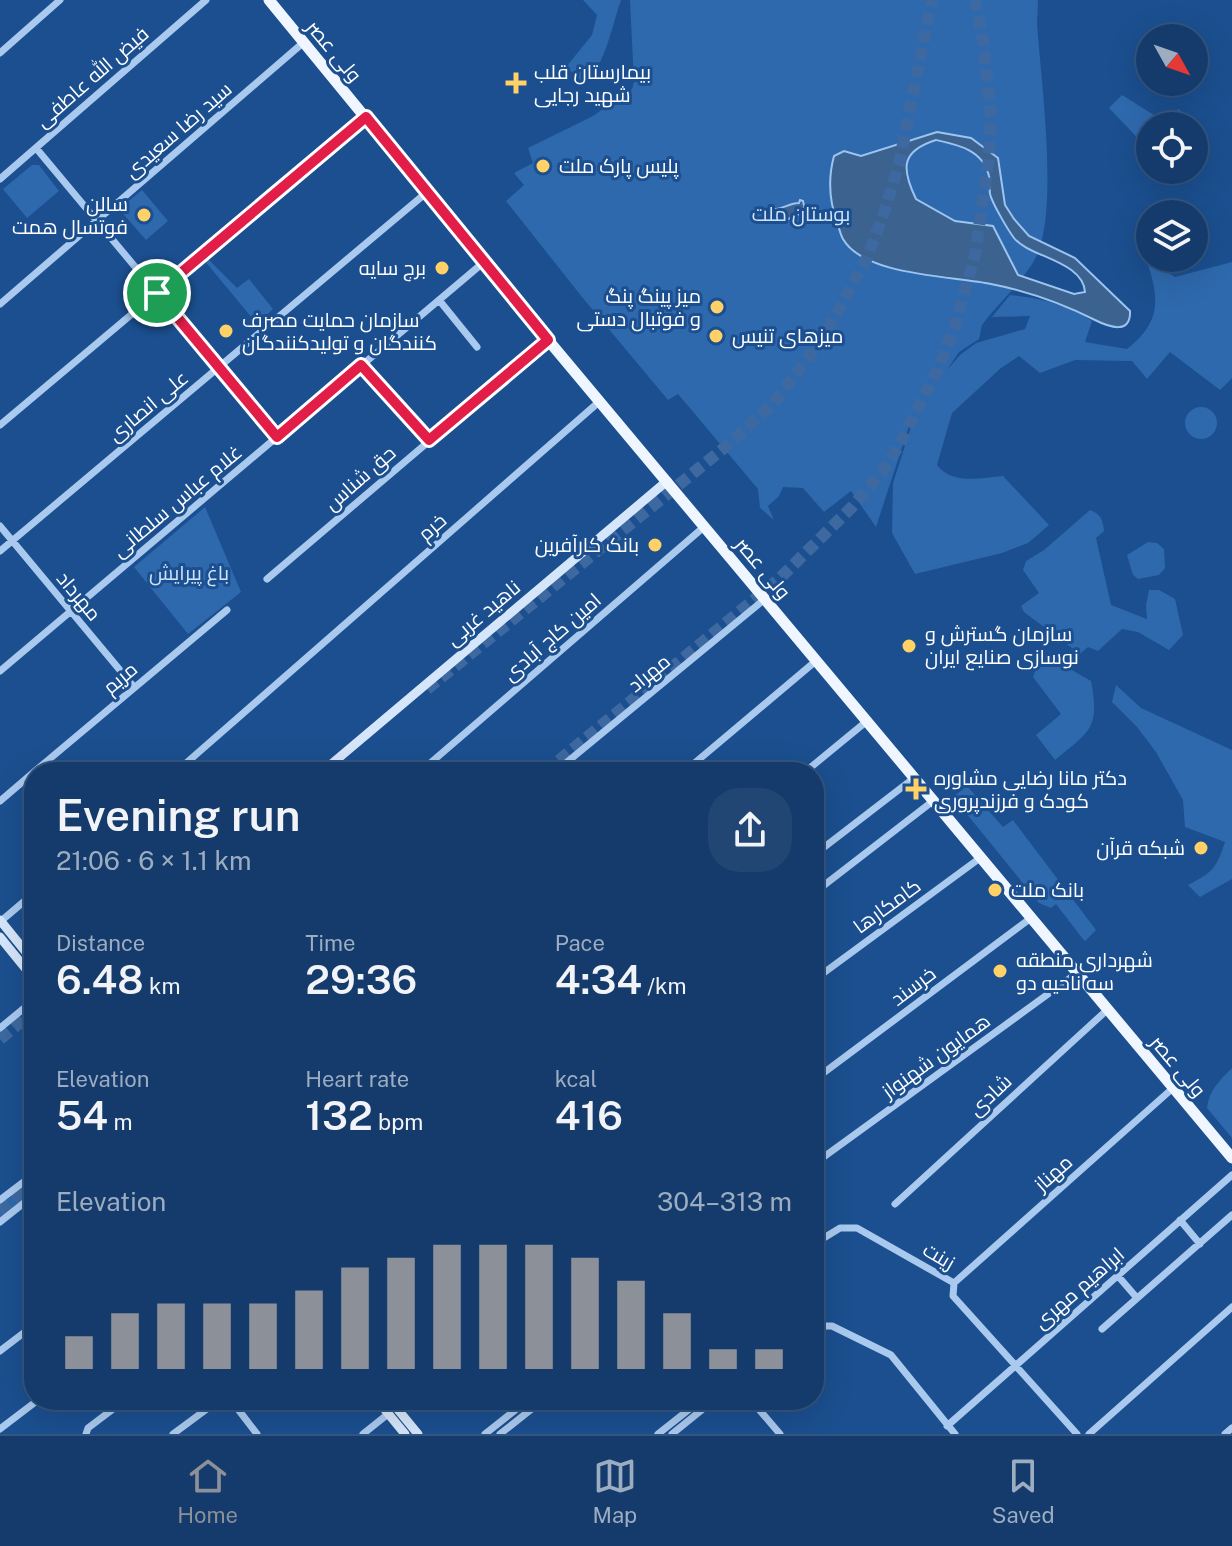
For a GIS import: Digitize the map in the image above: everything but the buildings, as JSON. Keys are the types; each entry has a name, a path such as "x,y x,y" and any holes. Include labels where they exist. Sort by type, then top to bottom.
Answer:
{"main road":[{"name":"ولی عصر","path":"269,0 548,340 1232,1158"},
{"name":"ناهید غربی","path":"334,762 667,481"},
{"path":"0,921 24,950"},
{"path":"2,945 24,968"},
{"path":"385,1410 405,1434"},
{"path":"398,1410 418,1434"}],"street":[{"path":"0,53 60,0"},
{"name":"فیض الله عاطفی","path":"0,179 206,0"},
{"name":"سید رضا سعیدی","path":"0,304 304,42"},
{"path":"0,425 366,117"},
{"path":"36,148 277,437"},
{"name":"علی انصاری","path":"0,551 426,193"},
{"name":"غلام عباس سلطانی","path":"0,671 484,262"},
{"path":"439,300 477,347"},
{"name":"حق شناس","path":"267,579 548,340"},
{"path":"361,365 429,440"},
{"name":"خرم","path":"188,762 600,401"},
{"name":"مهرداد","path":"0,526 134,687"},
{"name":"امین کاج آبادی","path":"432,762 705,526"},
{"name":"مهراد","path":"567,762 765,599"},
{"name":"مریم","path":"46,762 227,610"},
{"path":"696,762 817,660"},
{"path":"817,762 867,721"},
{"path":"824,847 914,778"},
{"name":"مریم","path":"0,801 24,781"},
{"path":"824,885 933,801"},
{"name":"کامکارها","path":"824,973 980,858"},
{"path":"0,921 24,901"},
{"name":"خرسند","path":"824,1073 1031,918"},
{"name":"همایون شهنواز","path":"824,1157 1077,973"},
{"path":"0,1028 24,1008"},
{"name":"شادی","path":"895,1204 1107,1010"},
{"name":"مهناز","path":"954,1283 1173,1088"},
{"name":"ابراهیم مهری","path":"947,1426 1232,1175"},
{"path":"0,1200 24,1182"},
{"path":"0,1222 24,1203"},
{"path":"1102,1329 1232,1215"},
{"path":"1180,1220 1200,1244"},
{"name":"زینت","path":"824,1238 840,1228 857,1228 954,1283 953,1296 1077,1434"},
{"path":"1118,1276 1137,1298"},
{"path":"1089,1434 1232,1307"},
{"path":"824,1326 832,1326 891,1355 955,1434"},
{"path":"0,1351 24,1333"},
{"path":"0,1429 25,1410"},
{"path":"86,1434 88,1428 112,1410"},
{"path":"173,1434 205,1410"},
{"path":"239,1410 257,1434"},
{"path":"493,1433 517,1410"},
{"path":"493,1433 528,1410"},
{"path":"658,1434 688,1410"},
{"path":"672,1434 702,1410"},
{"path":"760,1410 780,1434"},
{"path":"363,1434 388,1414"},
{"path":"1225,1434 1232,1428"}],"green space":[{"path":"583,0 621,0 603,57 584,83 566,67 592,35 597,15"},
{"name":"بوستان ملت","path":"630,0 1038,0 1037,24 1047,144 1043,236 1031,266 982,325 979,339 959,352 947,370 976,343 1025,329 1030,316 992,317 1010,295 1043,300 1073,310 1092,321 1085,342 1127,349 1147,329 1155,309 1150,272 1166,272 1175,277 1208,272 1208,268 1232,262 1232,378 1220,390 1170,352 1147,379 1132,361 1075,360 1040,373 1019,356 1001,368 952,413 937,465 959,478 1003,476 1049,525 1028,543 1002,553 915,574 892,533 893,483 911,420 876,527 851,491 824,512 803,488 783,487 779,496 768,506 774,520 760,508 758,489 678,394 668,400 506,201 524,185 514,173 533,163 528,148 593,116 632,89"},
{"path":"1122,95 1149,112 1136,112 1136,136 1109,108"},
{"path":"32,165 39,165 59,191 27,218 3,189"},
{"name":"سالن فوتسال همت","path":"142,190 168,221 146,240 119,209"},
{"path":"207,258 237,288 249,279 273,309 257,324 204,260"},
{"path":"1201,407 1212,412 1217,423 1212,434 1201,439 1190,434 1185,423 1190,412"},
{"name":"باغ پیرایش","path":"205,507 241,592 188,634 134,567"},
{"path":"1090,510 1099,516 1103,524 1104,531 1096,538 1111,605 1147,619 1149,590 1159,590 1175,599 1183,635 1169,650 1138,632 1122,629 1098,651 1088,647 1080,654 1024,612 1021,606 1039,593 1023,570 1026,561 1044,550"},
{"path":"1148,542 1157,543 1164,549 1165,568 1159,575 1138,579 1133,575 1127,555"},
{"path":"1042,653 1091,681 1093,697 1090,728 1055,760 1036,735 1061,714 1033,677"},
{"path":"1116,685 1141,708 1232,750 1232,879 1200,897 1188,885 1212,869 1225,842 1185,827 1183,800 1156,752 1112,702"},
{"path":"967,786 1003,827 1013,820 1096,930 1085,941 1056,904 1051,908 1039,903 953,797"},
{"path":"1232,1068 1232,1138 1207,1108 1219,1081"},
{"path":"24,1187 24,1200 0,1218 0,1205"}],"shaded area":[{"path":"937,132 971,138 998,158 1005,205 1014,219 1029,236 1075,258 1130,311 1127,324 1112,327 1058,303 1018,290 889,267 870,261 854,251 842,237 834,214 831,172 834,156 844,151 861,156","holes":["936,140 969,150 981,160 989,176 991,198 1014,238 1021,245 1066,266 1082,282 1085,292 1074,294 1018,275 993,226 955,221 916,199 908,178 907,162 916,150"]},
{"path":"800,200 805,210 801,215 775,222 770,209 799,203"}],"tunnel":[{"path":"427,689 724,448 774,403 808,358 866,260 884,213 899,164 932,0"},
{"path":"557,762 778,580 851,508 882,472 898,447 938,369 954,329 975,255 989,158 991,118 984,46 975,0"},
{"path":"0,1039 24,1019"},
{"path":"0,1211 24,1193"}],"place":[{"name":"بیمارستان قلب شهید رجایی","path":"516,83"},
{"name":"پلیس پارک ملت","path":"543,166"},
{"name":"سالن فوتسال همت","path":"144,215"},
{"name":"برج سایه","path":"442,268"},
{"name":"میز پینگ پنگ و فوتبال دستی","path":"717,307"},
{"name":"سازمان حمایت مصرف کنندگان و تولیدکنندگان","path":"226,331"},
{"name":"میزهای تنیس","path":"716,336"},
{"name":"بانک کارآفرین","path":"655,545"},
{"name":"سازمان گسترش و نوسازی صنایع ایران","path":"909,646"},
{"name":"دکتر مانا رضایی مشاوره کودک و فرزندپروری","path":"916,789"},
{"name":"شبکه قرآن","path":"1201,848"},
{"name":"بانک ملت","path":"995,890"},
{"name":"شهرداری منطقه سه ناحیه دو","path":"1000,971"}],"route":[{"path":"366,117 548,340 429,440 361,365 277,437 157,293 366,117"}]}
